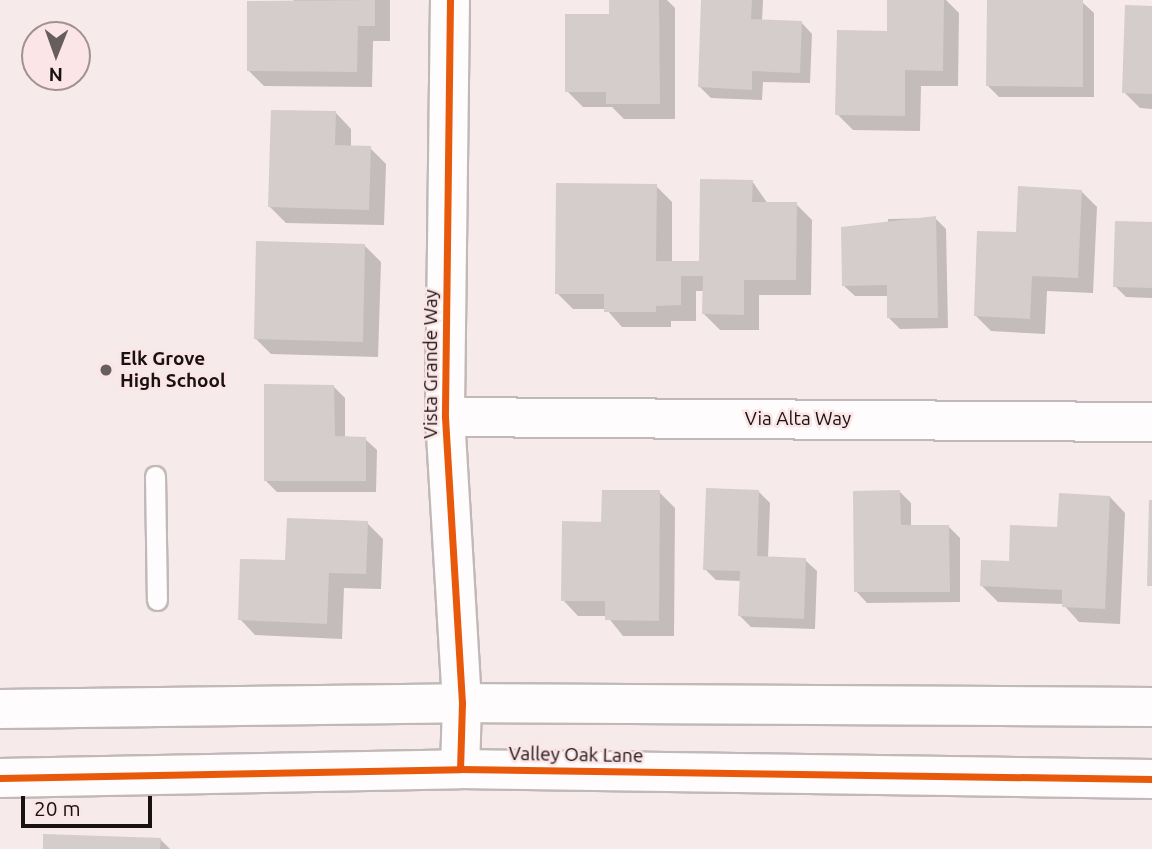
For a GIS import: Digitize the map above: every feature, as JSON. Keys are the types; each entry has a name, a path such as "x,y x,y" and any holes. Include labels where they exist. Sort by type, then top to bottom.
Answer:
{"street":[{"name":"Vista Grande Way","path":"450,0 445,417 463,703 460,769"},
{"name":"Via Alta Way","path":"445,417 1152,422"},
{"path":"0,709 463,703 1152,707"},
{"name":"Valley Oak Lane","path":"0,778 460,769 1152,779"}],"lane":[{"path":"155,476 157,600"}],"building":[{"path":"375,0 375,26 358,26 357,72 247,71 247,1"},
{"path":"609,0 659,0 660,104 606,104 606,92 565,92 565,14 609,14"},
{"path":"701,0 752,0 751,19 802,21 800,73 752,71 752,90 698,87"},
{"path":"887,0 944,0 943,71 905,70 905,116 835,115 837,30 887,31"},
{"path":"987,0 1083,0 1083,87 986,86"},
{"path":"1125,5 1152,6 1152,94 1122,93"},
{"path":"271,110 336,111 335,145 371,146 369,210 268,207"},
{"path":"700,179 753,180 752,202 797,202 796,280 744,280 744,315 702,314 703,276 681,276 681,305 656,306 656,312 604,312 604,294 555,294 556,183 657,184 656,261 699,261"},
{"path":"1018,186 1082,190 1078,278 1032,276 1030,319 974,316 977,231 1016,232"},
{"path":"936,216 938,318 887,318 887,285 842,286 841,227"},
{"path":"1115,221 1152,222 1152,288 1113,287"},
{"path":"256,241 365,244 363,342 254,339"},
{"path":"264,384 334,385 335,436 366,437 366,481 264,481"},
{"path":"706,488 759,490 757,556 806,558 804,619 738,616 740,571 703,570"},
{"path":"602,490 660,490 659,621 605,620 605,601 561,601 562,521 601,522"},
{"path":"900,490 901,525 949,525 950,592 854,592 853,491"},
{"path":"1059,493 1110,496 1105,609 1062,607 1062,590 980,586 981,560 1009,561 1010,525 1057,527"},
{"path":"1149,500 1152,500 1152,586 1147,586"},
{"path":"287,518 368,521 366,574 329,573 327,624 238,620 240,559 285,560"},
{"path":"43,834 161,838 160,849 43,849"}],"cycle path":[{"path":"450,0 445,417 462,703 460,769"},
{"path":"0,778 460,769 1152,779"}],"place":[{"name":"Elk Grove High School","path":"106,370"}]}
